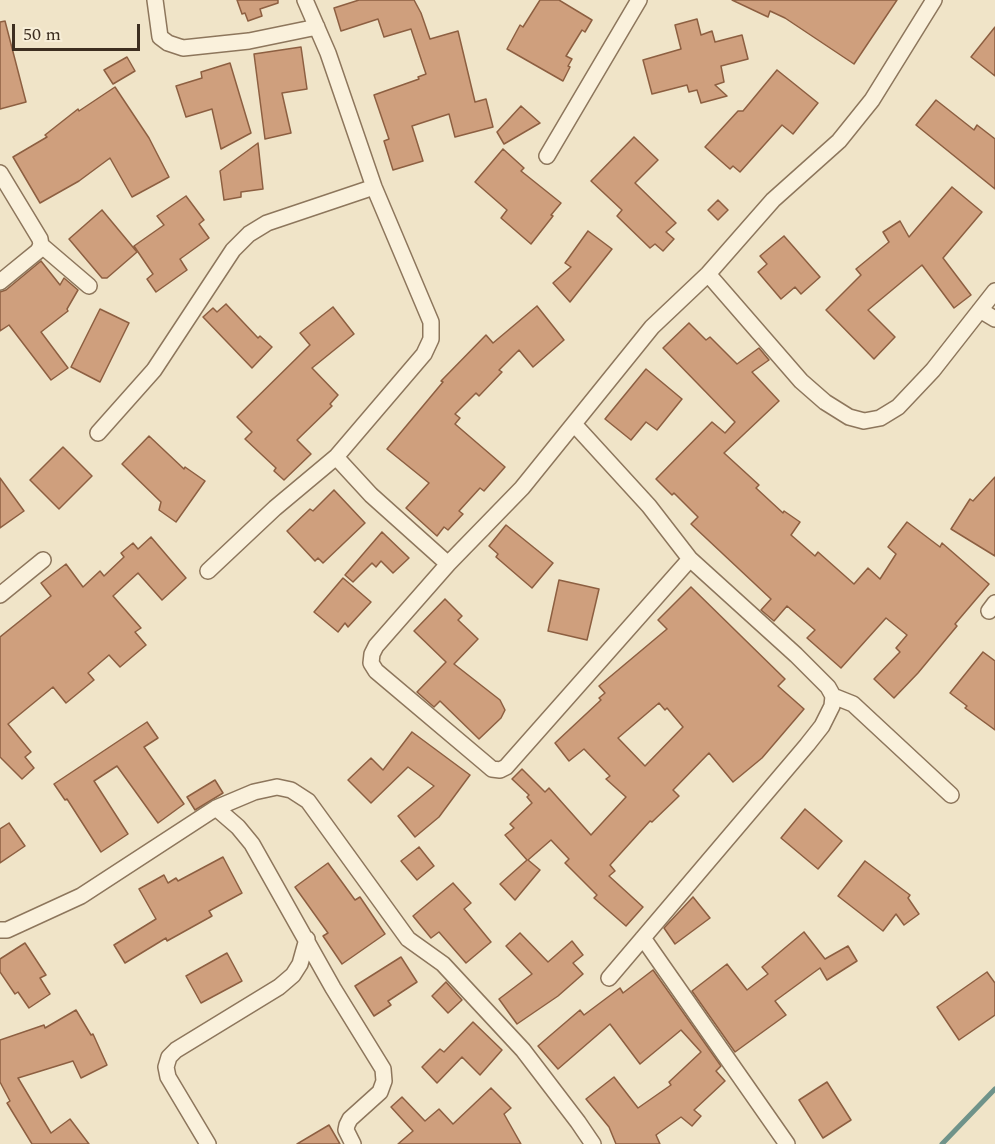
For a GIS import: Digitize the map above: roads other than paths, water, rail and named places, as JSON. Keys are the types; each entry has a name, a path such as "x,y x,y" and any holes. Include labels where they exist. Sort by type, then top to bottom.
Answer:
{"street":[{"path":"155,0 160,37 168,43 183,48 249,41 317,27"},
{"path":"207,571 275,508 336,457 424,354 431,339 431,322 374,187 317,27 305,0"},
{"path":"547,156 639,0"},
{"path":"690,559 506,767 497,771 484,764 376,671 371,663 376,646 448,564 522,488 652,327 708,273 773,200 839,141 872,100 934,0"},
{"path":"0,173 40,238 41,245 38,251 0,282"},
{"path":"98,433 154,370 233,250 249,234 267,223 374,187"},
{"path":"41,245 89,286"},
{"path":"708,273 801,381 825,402 849,417 864,421 880,418 898,407 933,370 995,291"},
{"path":"980,310 995,319"},
{"path":"574,424 649,506 690,559 796,655 828,687 833,696 832,706 822,726 807,745 609,978"},
{"path":"336,457 371,495 448,564"},
{"path":"0,595 43,560"},
{"path":"833,696 854,704 951,795"},
{"path":"0,930 7,930 81,896 216,808 254,792 277,787 291,790 309,801 408,939 443,964 523,1050 592,1144"},
{"path":"216,808 252,844 337,995 382,1069 384,1081 380,1092 350,1119 347,1125 346,1130 354,1144"},
{"path":"643,938 787,1144"},
{"path":"208,1144 168,1077 166,1067 170,1057 176,1050 279,987 293,975 300,964 307,939"}],"waterway":[{"path":"942,1144 995,1089"}]}
